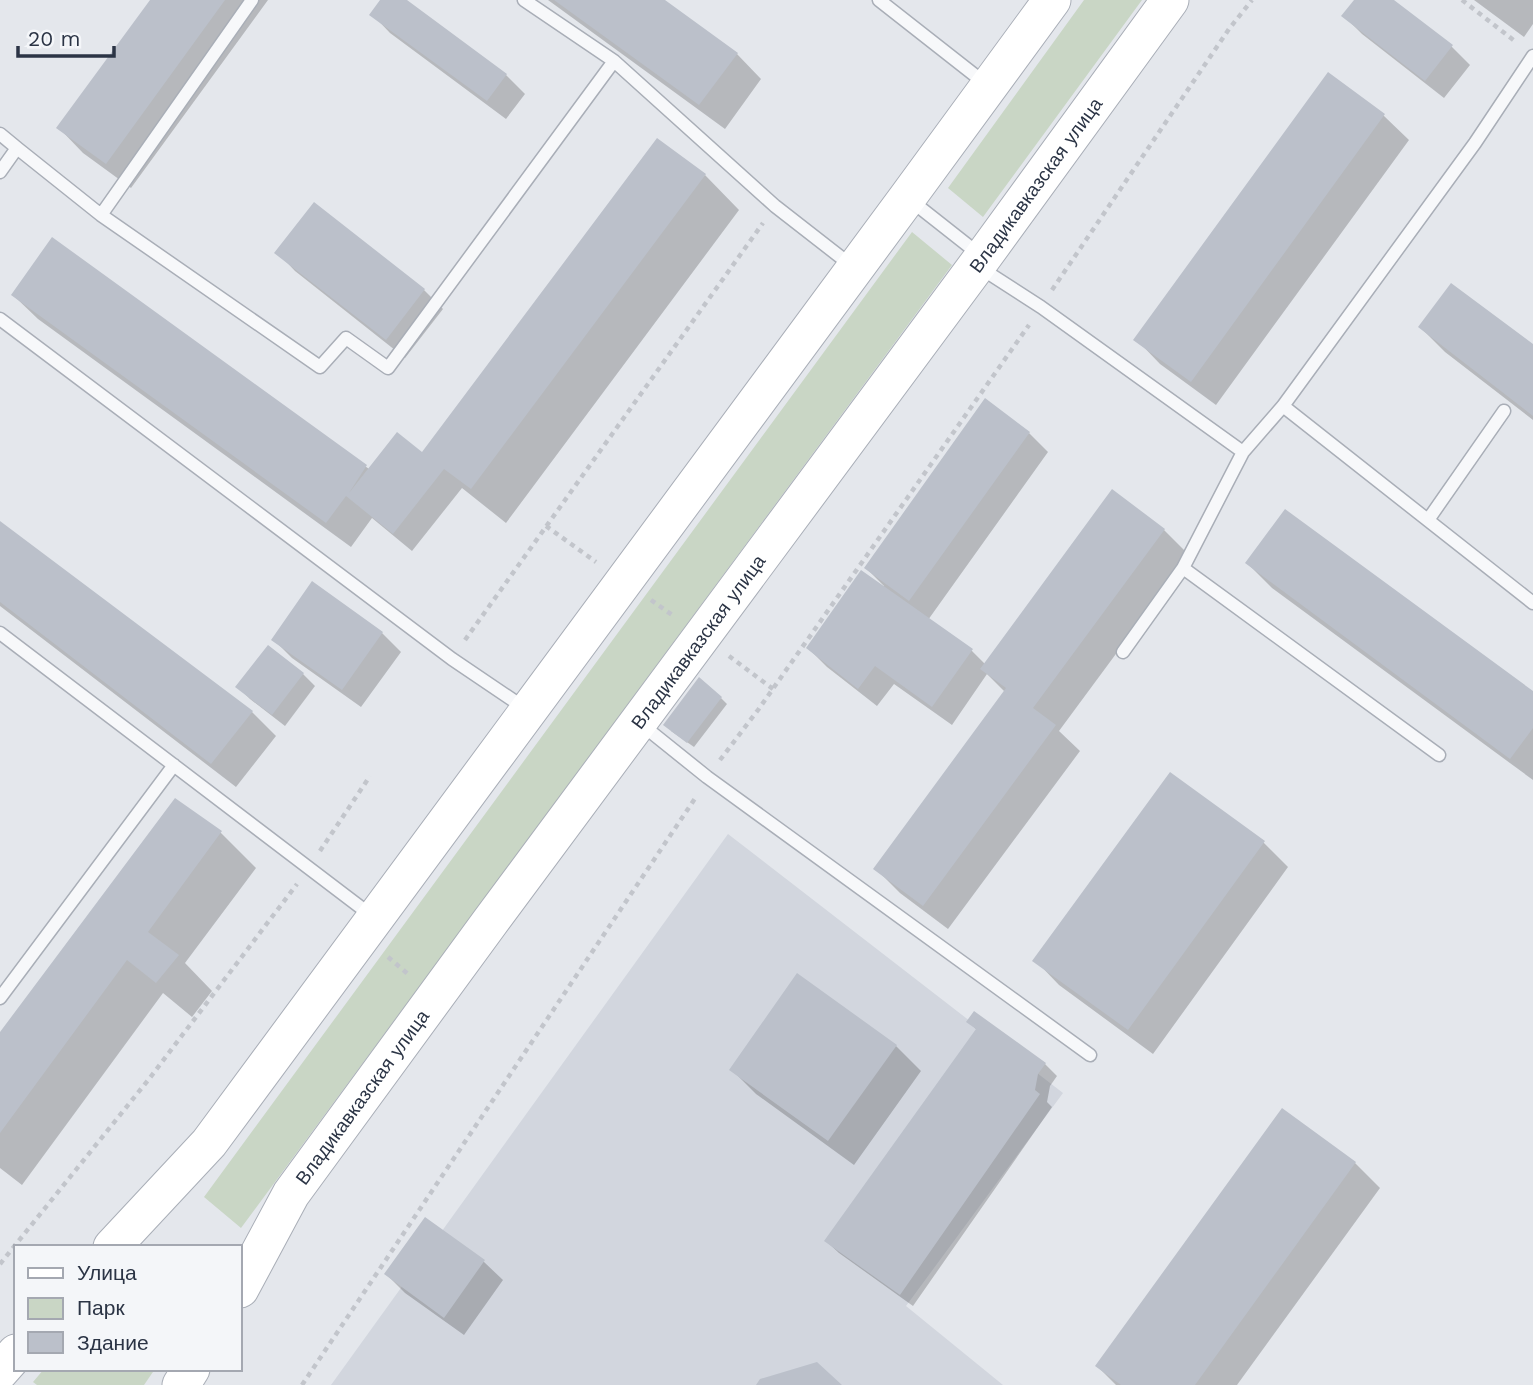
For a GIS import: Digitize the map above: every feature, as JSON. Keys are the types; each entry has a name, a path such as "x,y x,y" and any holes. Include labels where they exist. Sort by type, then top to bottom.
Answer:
{"main road":[{"path":"113,1245 209,1143 1052,0"},
{"name":"Владикавказская улица","path":"242,1285 291,1194 1170,0"},
{"path":"0,1371 14,1355"}],"lane":[{"path":"101,215 252,0"},
{"path":"524,0 614,61 775,206 856,268"},
{"path":"879,0 989,86"},
{"path":"1123,652 1183,568 1243,452 1283,406 1475,143 1528,52"},
{"path":"0,134 101,215 320,367 346,338 388,368 614,61"},
{"path":"0,172 18,148"},
{"path":"907,198 979,261 1243,452"},
{"path":"0,320 452,659 529,711"},
{"path":"1283,406 1533,603"},
{"path":"1428,520 1504,411"},
{"path":"1183,568 1439,755"},
{"path":"0,633 375,918"},
{"path":"638,722 707,777 1090,1055"},
{"path":"0,998 174,765"}],"path":[{"path":"1049,293 1229,29 1252,0"},
{"path":"1462,0 1528,52"},
{"path":"452,659 775,206"},
{"path":"302,1385 689,809 707,777 773,690 1030,325"},
{"path":"546,526 602,566"},
{"path":"649,598 682,622"},
{"path":"726,654 773,690"},
{"path":"15,1245 149,1079 308,868 370,776"},
{"path":"385,955 415,979"},
{"path":"0,1264 14,1247"}],"shaded area":[{"path":"728,834 1063,1093 906,1306 1003,1385 331,1385"}],"green space":[{"path":"1084,0 1142,0 983,217 948,188"},
{"path":"912,232 952,265 241,1228 204,1197"},
{"path":"42,1371 154,1371 144,1385 37,1385 33,1382"}],"building":[{"path":"150,0 225,0 106,164 56,128"},
{"path":"380,0 407,0 507,74 487,101 369,15"},
{"path":"554,0 665,0 738,53 699,105"},
{"path":"1354,0 1394,0 1453,45 1425,81 1341,16"},
{"path":"1328,72 1385,114 1191,382 1133,340"},
{"path":"657,138 706,174 471,489 444,469 393,534 346,496 326,523 11,295 52,237 367,465 349,493 397,432 422,452"},
{"path":"314,202 425,289 386,340 274,253"},
{"path":"1451,283 1533,344 1533,416 1418,327"},
{"path":"985,398 1030,432 909,601 864,568"},
{"path":"1112,489 1165,529 1033,708 1056,725 923,906 873,869 1006,688 980,669"},
{"path":"1285,509 1533,691 1533,728 1510,759 1245,563"},
{"path":"0,521 253,711 211,764 0,602"},
{"path":"861,570 973,649 932,707 875,666 858,689 806,648"},
{"path":"312,581 383,632 342,690 271,640"},
{"path":"268,645 304,673 272,715 235,687"},
{"path":"699,677 722,697 687,743 663,725"},
{"path":"1170,772 1265,841 1128,1030 1032,961"},
{"path":"175,798 222,831 148,932 179,955 156,983 127,960 0,1133 0,1032"},
{"path":"797,973 897,1045 828,1141 729,1070"},
{"path":"974,1011 1046,1063 1038,1074 1035,1090 1040,1094 900,1295 824,1241 976,1029 966,1022"},
{"path":"1282,1108 1356,1162 1195,1385 1121,1385 1095,1366"},
{"path":"425,1217 485,1260 444,1318 384,1274"},
{"path":"817,1362 842,1385 756,1385 760,1379"}]}
